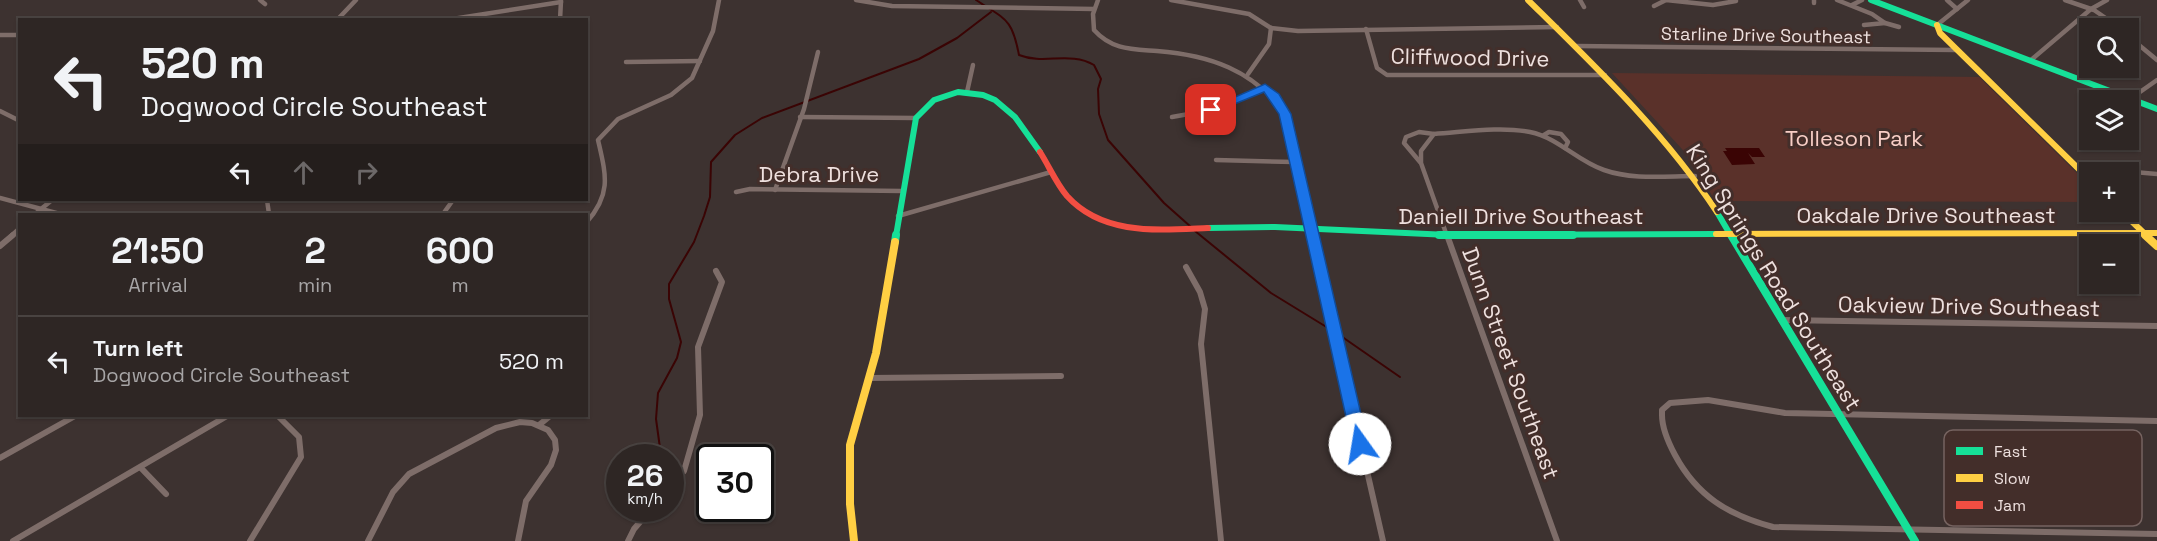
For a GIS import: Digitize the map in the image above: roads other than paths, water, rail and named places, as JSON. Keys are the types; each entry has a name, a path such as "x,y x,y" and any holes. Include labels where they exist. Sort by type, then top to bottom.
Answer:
{"street":[{"path":"260,0 265,4"},
{"path":"340,18 356,0"},
{"path":"588,221 603,201 606,191 607,180 598,140 602,132 620,117 685,84 692,78 718,20 719,0"},
{"path":"856,0 882,6 1094,9"},
{"path":"940,6 943,0"},
{"path":"990,0 997,7"},
{"path":"1098,0 1094,9 1094,30 1108,44 1122,49 1205,58 1248,74 1275,97 1285,114 1294,162 1383,541"},
{"path":"1172,0 1254,15 1263,19 1271,28 1282,31 1558,27"},
{"name":"King Springs Road Southeast","path":"1528,0 1558,27 1654,126 1695,176 1915,541"},
{"path":"1580,0 1584,7"},
{"path":"1654,6 1666,0 1713,5 1736,1"},
{"path":"1837,0 1878,17 1885,23"},
{"path":"1852,5 1862,0"},
{"path":"1871,0 2107,90"},
{"path":"1947,0 1957,9"},
{"path":"1937,25 1968,0"},
{"path":"2065,0 2091,9 2105,18"},
{"path":"2031,60 2091,9 2107,0"},
{"path":"458,18 561,1 560,18"},
{"path":"1864,25 1885,23 1899,27"},
{"path":"1937,25 1938,32 2079,170"},
{"path":"1248,74 1269,44 1271,28"},
{"name":"Cliffwood Drive","path":"1366,29 1377,68 1387,75 1605,75"},
{"path":"0,35 18,35"},
{"path":"2139,45 2157,60"},
{"name":"Starline Drive Southeast","path":"1576,46 1956,50"},
{"path":"776,190 818,52"},
{"path":"626,62 700,61"},
{"path":"854,541 850,504 850,445 882,321 916,118 923,105 931,99 943,94 967,92 973,65"},
{"path":"2139,93 2157,80"},
{"path":"1172,117 1211,110 1265,88"},
{"name":"Daniell Drive Southeast","path":"967,92 986,96 1006,107 1066,195 1084,214 1116,226 1137,229 1275,227 1449,235 1731,233"},
{"path":"2139,102 2157,109"},
{"path":"0,111 18,120"},
{"path":"800,117 916,118"},
{"name":"Dunn Street Southeast","path":"1557,541 1449,235 1421,163 1404,143 1406,137 1416,132 1428,131 1434,134 1518,130 1544,135 1590,165 1619,175 1695,176"},
{"name":"Dunn Street Southeast","path":"1544,135 1549,132 1561,134 1568,142 1565,148"},
{"path":"1421,163 1421,151 1434,134"},
{"path":"1215,160 1294,162"},
{"path":"2076,167 2157,174"},
{"path":"898,216 1051,171"},
{"name":"Debra Drive","path":"736,192 902,191"},
{"path":"0,198 56,213"},
{"path":"36,213 51,201"},
{"path":"443,213 452,201"},
{"path":"2133,222 2157,246"},
{"path":"0,246 18,230"},
{"name":"Oakdale Drive Southeast","path":"1731,233 2157,233"},
{"path":"1186,267 1200,292 1205,309 1200,344 1221,541"},
{"path":"684,471 700,415 698,347 722,282 716,271"},
{"name":"Oakview Drive Southeast","path":"1781,320 2157,326"},
{"path":"869,378 1061,376"},
{"path":"2157,421 1785,412 1708,400 1685,400 1670,404 1662,410 1660,420 1681,467 1693,486 1710,502 1728,513 1773,527 2157,534"},
{"path":"0,458 73,417"},
{"path":"13,541 225,417"},
{"path":"250,541 302,458 302,441 298,434 279,417"},
{"path":"539,425 549,417"},
{"path":"368,541 395,488 412,472 451,454 491,430 518,423 539,425 553,435 556,443 555,456 525,503 518,541"},
{"path":"141,468 166,494"},
{"path":"628,541 640,522"}],"waterway":[{"path":"976,0 1006,21 1014,34 1019,55 1038,59 1076,59 1094,65 1101,79 1098,89 1099,114 1108,140 1164,203 1191,227"},
{"path":"659,444 656,419 658,393 677,358 681,342 669,299 669,284 694,242 704,216 710,197 711,162 735,135 762,118 919,59 957,38 991,12"},
{"path":"1195,231 1271,293 1333,331"},
{"path":"1338,334 1400,377"}],"park label":[{"name":"Tolleson Park","path":"1854,138"}]}
